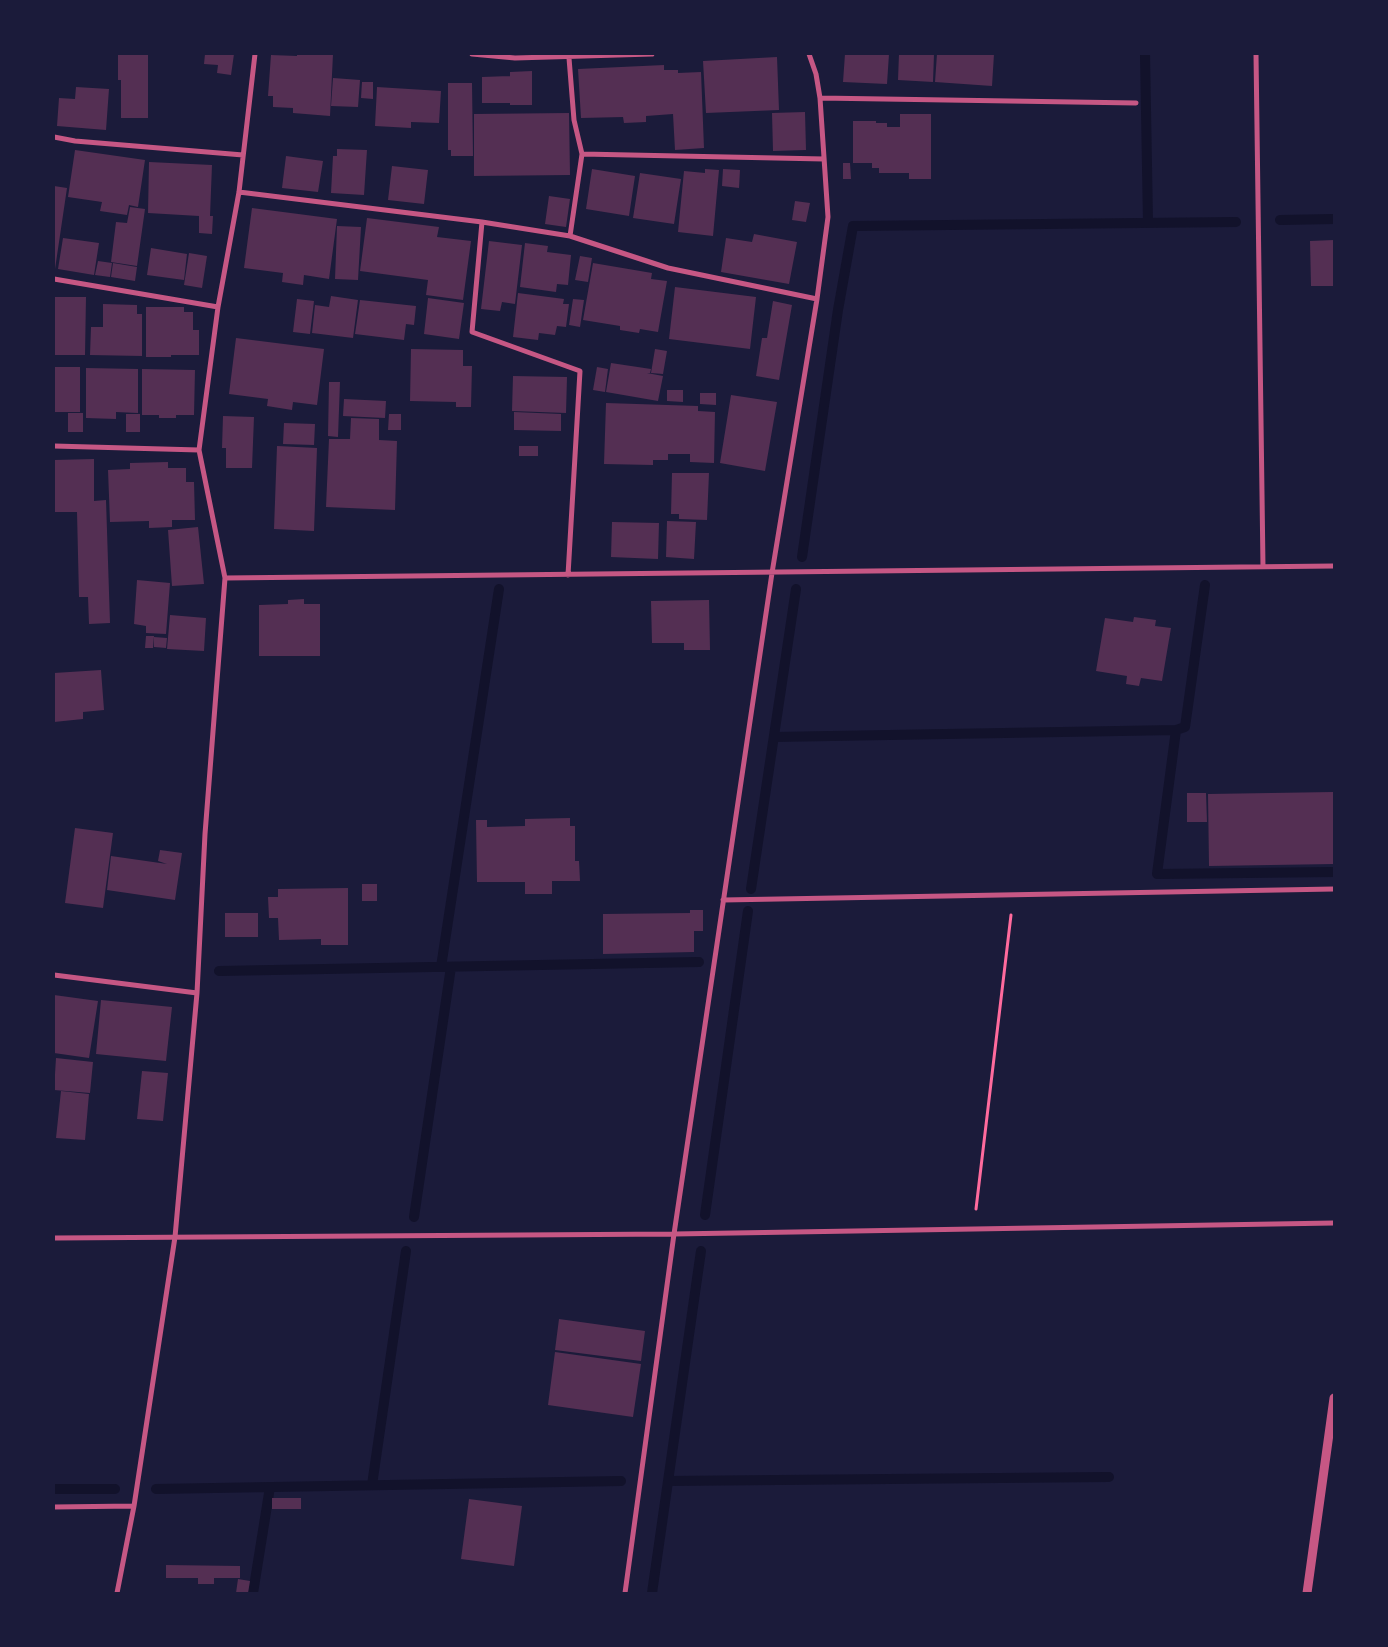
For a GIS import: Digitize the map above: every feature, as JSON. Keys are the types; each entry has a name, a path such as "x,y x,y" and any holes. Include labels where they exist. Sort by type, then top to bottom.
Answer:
{"street":[{"path":"117,1593 134,1506 175,1238 197,993 205,834 225,578 199,450 218,307 239,192 255,54"},
{"path":"472,54 516,58 569,58 652,54"},
{"path":"625,1593 674,1234 772,573 817,299 828,217 820,98 816,74 809,54"},
{"path":"1256,54 1263,567"},
{"path":"569,58 574,120 582,154 570,236"},
{"path":"820,98 1136,103"},
{"path":"54,137 75,141 243,155"},
{"path":"582,154 824,159"},
{"path":"239,192 482,222 570,236 668,268 817,299"},
{"path":"482,222 472,332 580,371 568,575"},
{"path":"54,279 218,307"},
{"path":"54,446 199,450"},
{"path":"225,578 1334,566"},
{"path":"724,900 1334,888"},
{"path":"54,975 197,993"},
{"path":"54,1238 674,1234 1334,1223"},
{"path":"1307,1593 1334,1398"},
{"path":"54,1507 134,1506"}],"path":[{"path":"974,1228 1013,894"}],"building":[{"path":"118,54 148,54 148,118 121,118 121,80 118,80"},
{"path":"205,54 234,54 231,75 217,73 218,65 204,64"},
{"path":"297,54 333,54 330,116 293,113 293,108 273,107 273,96 268,96 271,55 297,56"},
{"path":"845,54 889,54 887,84 843,82"},
{"path":"899,54 934,54 933,82 898,80"},
{"path":"937,54 994,54 992,86 935,82"},
{"path":"777,57 779,110 706,113 703,61"},
{"path":"664,65 664,70 678,70 678,73 701,72 704,148 675,150 673,114 646,116 646,122 624,123 623,117 581,118 578,69"},
{"path":"532,71 532,105 510,105 510,72"},
{"path":"510,76 510,103 482,103 482,77"},
{"path":"333,78 360,80 358,107 331,106"},
{"path":"362,82 373,82 373,99 361,98"},
{"path":"448,83 472,83 473,156 451,156 451,150 448,150"},
{"path":"76,87 109,89 106,130 57,126 59,98 75,99"},
{"path":"377,87 441,91 439,123 411,122 411,128 375,126"},
{"path":"805,112 806,150 773,151 772,113"},
{"path":"569,113 570,175 474,176 474,114"},
{"path":"900,114 931,114 931,179 909,179 909,173 879,173 879,168 872,168 872,163 853,163 853,121 876,121 876,123 887,123 887,127 900,127"},
{"path":"337,149 367,150 364,195 331,193 333,156 337,156"},
{"path":"75,150 145,160 138,207 129,205 127,215 100,211 102,202 68,197"},
{"path":"286,156 323,161 318,192 282,188"},
{"path":"149,162 212,165 210,216 213,216 212,234 199,233 199,216 148,213"},
{"path":"843,163 850,163 851,179 843,179"},
{"path":"392,166 428,170 424,204 388,200"},
{"path":"592,169 635,176 629,216 586,209"},
{"path":"705,169 719,170 713,236 678,232 684,171 705,173"},
{"path":"723,169 740,170 739,188 722,186"},
{"path":"640,173 681,179 674,224 633,218"},
{"path":"54,186 67,188 55,269 54,269"},
{"path":"549,196 570,199 566,227 545,224"},
{"path":"795,201 810,203 806,222 792,220"},
{"path":"130,207 145,209 137,266 111,262 116,222 127,223"},
{"path":"252,208 337,219 329,279 304,275 303,285 282,282 283,273 244,268"},
{"path":"367,218 439,227 437,237 471,241 463,300 426,295 428,280 360,271"},
{"path":"337,226 361,227 358,280 335,279"},
{"path":"754,234 797,242 789,284 721,272 726,238 752,242"},
{"path":"63,238 99,243 94,275 58,269"},
{"path":"1334,240 1334,286 1311,286 1310,241"},
{"path":"489,241 522,245 515,304 502,302 500,311 481,309"},
{"path":"525,243 548,246 547,252 571,255 568,285 557,284 556,292 520,287"},
{"path":"151,248 187,254 184,280 147,275"},
{"path":"189,253 207,256 202,288 184,285"},
{"path":"580,256 592,258 588,282 575,280"},
{"path":"98,261 112,263 110,277 95,275"},
{"path":"113,263 137,267 135,281 111,277"},
{"path":"593,263 652,273 651,279 667,281 658,332 640,329 639,333 620,330 620,326 583,320"},
{"path":"675,287 756,297 750,349 669,339"},
{"path":"518,293 564,299 563,304 569,304 566,327 557,326 555,335 539,333 538,340 513,337"},
{"path":"331,296 358,300 353,338 312,333 315,305 329,307"},
{"path":"54,297 86,297 85,355 54,355"},
{"path":"428,298 464,303 459,339 424,334"},
{"path":"297,299 314,301 310,334 293,332"},
{"path":"573,299 584,300 580,327 569,325"},
{"path":"360,300 416,306 414,325 406,324 404,340 355,334"},
{"path":"773,301 792,305 779,380 756,376 762,338 767,338"},
{"path":"103,304 137,305 137,314 142,314 142,356 90,355 91,327 103,327"},
{"path":"146,307 184,307 184,312 193,312 193,330 199,330 199,355 146,357"},
{"path":"236,338 324,349 317,405 293,402 292,410 267,406 268,399 229,394"},
{"path":"411,349 463,350 463,366 472,366 471,407 456,407 456,402 410,401"},
{"path":"655,349 667,351 663,374 651,373"},
{"path":"611,363 651,369 650,373 647,373 663,376 658,401 606,392"},
{"path":"54,367 80,367 80,412 54,412"},
{"path":"597,367 608,369 605,392 593,390"},
{"path":"86,368 138,369 138,413 116,412 116,419 86,418"},
{"path":"142,369 195,370 194,415 176,415 176,418 159,418 159,415 142,415"},
{"path":"513,376 567,377 566,413 512,411"},
{"path":"329,382 340,382 338,437 328,436"},
{"path":"667,390 683,390 683,402 667,401"},
{"path":"700,393 716,393 716,405 700,404"},
{"path":"731,395 777,402 765,471 720,463"},
{"path":"344,399 386,401 385,418 343,416"},
{"path":"606,403 698,406 698,411 715,412 714,463 690,462 690,454 668,454 668,460 653,460 653,465 604,464"},
{"path":"514,412 561,414 561,431 514,430"},
{"path":"68,413 83,413 83,432 68,432"},
{"path":"126,414 140,414 140,432 126,432"},
{"path":"389,414 401,414 401,430 388,430"},
{"path":"223,416 254,417 252,468 226,468 226,448 222,448"},
{"path":"351,418 379,419 379,440 397,441 395,510 326,507 329,439 350,439"},
{"path":"284,423 315,424 314,445 283,444"},
{"path":"277,446 317,448 314,531 274,529"},
{"path":"519,446 538,446 538,456 519,456"},
{"path":"94,459 94,501 106,500 110,623 89,624 88,597 79,597 77,512 54,512 54,460"},
{"path":"168,462 168,468 186,468 186,482 194,482 195,520 172,520 172,527 149,528 149,521 110,522 108,470 130,469 130,463"},
{"path":"672,473 709,473 707,520 679,519 679,514 671,514"},
{"path":"667,521 696,522 694,559 666,557"},
{"path":"612,522 659,523 658,559 611,557"},
{"path":"198,527 204,584 172,586 168,530"},
{"path":"137,580 170,583 166,634 146,633 146,626 134,624"},
{"path":"304,599 304,604 320,604 320,656 259,656 259,605 288,604 288,600"},
{"path":"709,600 710,650 684,650 684,643 652,643 651,601"},
{"path":"170,615 206,618 204,651 167,649"},
{"path":"1134,617 1156,620 1155,626 1171,628 1162,681 1141,678 1139,686 1126,684 1127,676 1096,671 1105,618 1133,622"},
{"path":"146,636 154,636 153,648 145,648"},
{"path":"154,637 167,638 166,648 154,647"},
{"path":"101,670 104,710 83,712 83,719 54,722 54,673"},
{"path":"1333,792 1334,864 1209,866 1208,794"},
{"path":"1187,793 1206,793 1207,822 1187,822"},
{"path":"570,818 570,826 575,826 575,861 579,861 580,881 552,881 552,894 525,894 525,882 477,882 476,820 487,820 487,827 525,826 525,819"},
{"path":"75,828 113,833 103,908 65,903"},
{"path":"160,850 182,853 175,900 107,890 111,856 167,864 158,861"},
{"path":"362,884 377,884 377,901 362,901"},
{"path":"348,888 348,945 321,945 321,939 279,940 278,918 269,918 268,897 278,897 278,889"},
{"path":"690,910 703,910 703,931 694,931 694,952 603,954 603,914 690,913"},
{"path":"225,913 258,913 258,937 225,937"},
{"path":"54,995 98,1001 89,1058 54,1053"},
{"path":"101,1000 172,1007 166,1061 96,1054"},
{"path":"56,1058 93,1062 90,1093 54,1090"},
{"path":"142,1071 168,1073 163,1121 137,1119"},
{"path":"61,1091 89,1094 85,1140 56,1138"},
{"path":"559,1319 645,1331 641,1361 555,1350"},
{"path":"555,1352 641,1364 633,1417 548,1405"},
{"path":"272,1498 301,1498 301,1509 272,1509"},
{"path":"469,1499 522,1506 514,1566 461,1559"},
{"path":"166,1565 240,1566 240,1578 214,1578 214,1584 198,1584 198,1578 166,1578"},
{"path":"238,1579 250,1581 248,1593 236,1593"}],"waterway":[{"path":"1145,54 1148,222"},
{"path":"1280,220 1334,219"},
{"path":"802,557 838,310 853,226 1236,222"},
{"path":"1176,730 1185,727 1205,585"},
{"path":"441,967 499,589"},
{"path":"751,889 796,589"},
{"path":"774,737 1176,730 1157,874 1334,872"},
{"path":"705,1215 748,911"},
{"path":"219,971 699,962"},
{"path":"414,1217 451,967"},
{"path":"372,1485 406,1251"},
{"path":"652,1593 701,1251"},
{"path":"668,1481 1109,1477"},
{"path":"156,1489 621,1481"},
{"path":"253,1593 270,1487"},
{"path":"54,1489 115,1489"}]}
